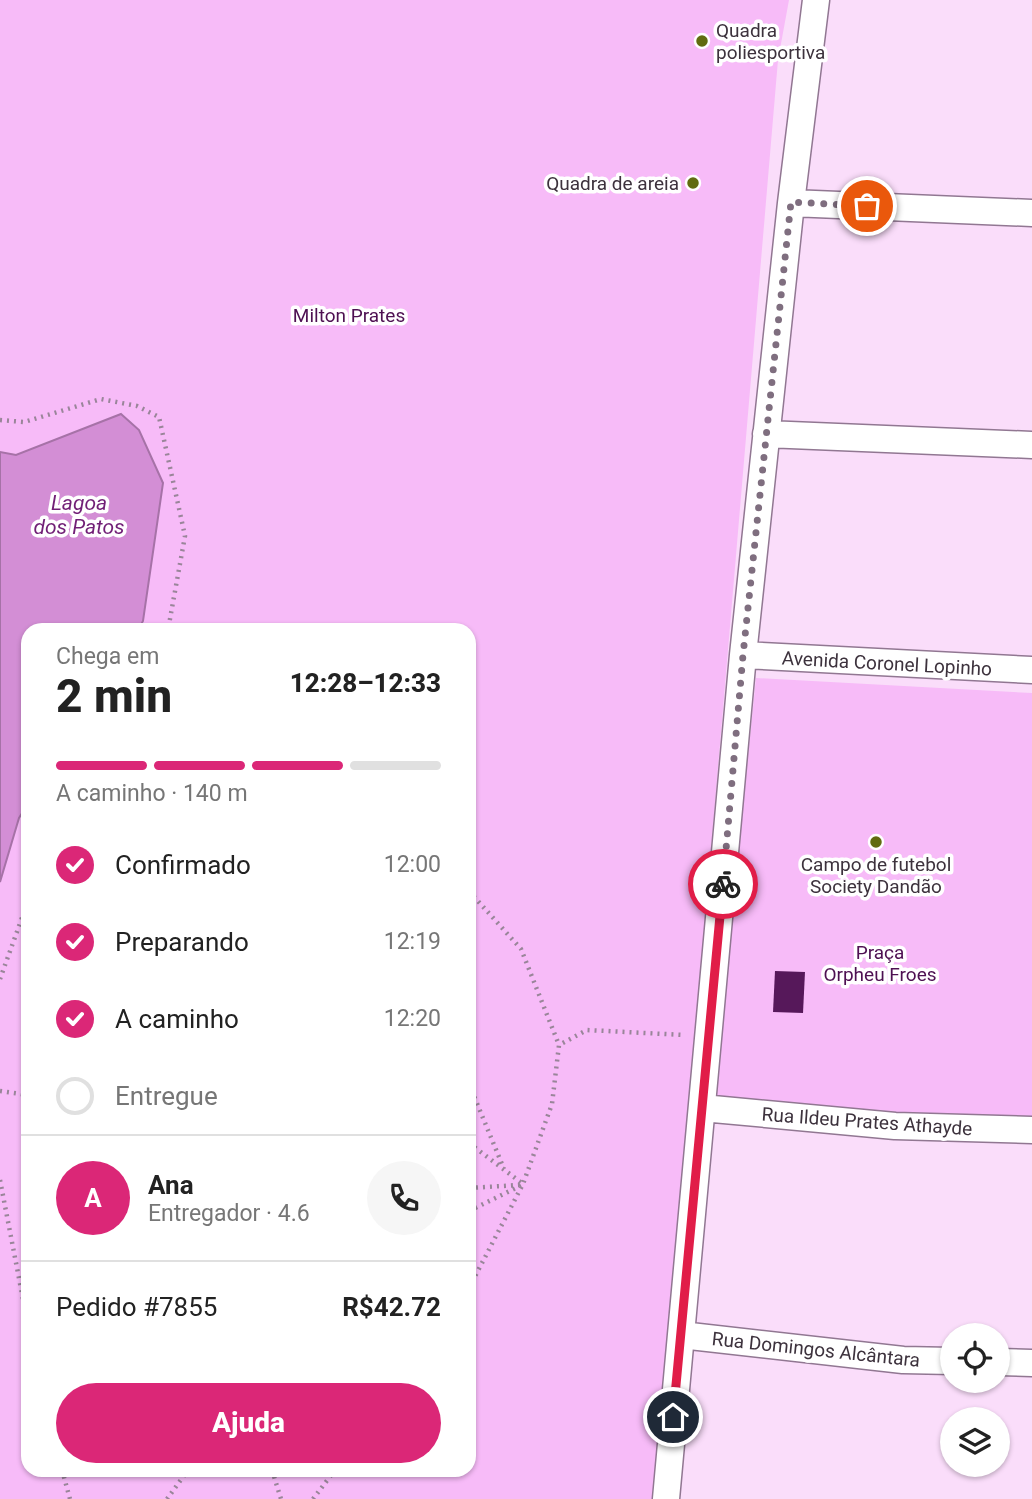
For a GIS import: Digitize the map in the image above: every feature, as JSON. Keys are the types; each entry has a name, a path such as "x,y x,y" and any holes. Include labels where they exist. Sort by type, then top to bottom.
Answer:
{"street":[{"path":"666,1499 743,655 791,202 816,0"},
{"path":"791,202 1032,213"},
{"path":"766,434 1032,445"},
{"name":"Avenida Coronel Lopinho","path":"743,655 1032,670"},
{"name":"Rua Ildeu Prates Athayde","path":"702,1108 895,1126 1032,1130"},
{"name":"Rua Domingos Alcântara","path":"681,1335 903,1360 940,1361"},
{"path":"1010,1362 1032,1363"}],"path":[{"path":"0,421 24,422 100,399 137,406 159,417 185,536 169,623"},
{"path":"476,899 521,948 559,1045 552,1104 523,1184 476,1275"},
{"path":"0,978 21,920"},
{"path":"559,1045 587,1030 710,1036"},
{"path":"0,1091 21,1094"},
{"path":"476,1101 505,1169"},
{"path":"476,1148 523,1184"},
{"path":"0,1180 21,1289"},
{"path":"476,1187 523,1184"},
{"path":"476,1208 523,1184"},
{"path":"64,1477 70,1499"},
{"path":"167,1499 183,1477"},
{"path":"274,1477 281,1499"},
{"path":"313,1499 330,1477"}],"green space":[{"name":"Milton Prates","path":"0,0 789,0 778,60 656,1499 0,1499"},
{"name":"Praça Orpheu Froes","path":"756,678 1032,693 1032,1119 898,1119 712,1102"}],"water":[{"name":"Lagoa dos Patos","path":"121,414 139,430 163,483 142,623 21,623 21,815 0,882 0,452 16,455"}],"building":[{"path":"775,971 805,972 803,1013 773,1012"}],"way so far":[{"path":"723,884 743,655 791,202 867,206"}],"place":[{"name":"Quadra poliesportiva","path":"702,41"},
{"name":"Quadra de areia","path":"693,183"},
{"name":"Campo de futebol Society Dandão","path":"876,842"}],"route":[{"path":"673,1417 723,884"}]}
